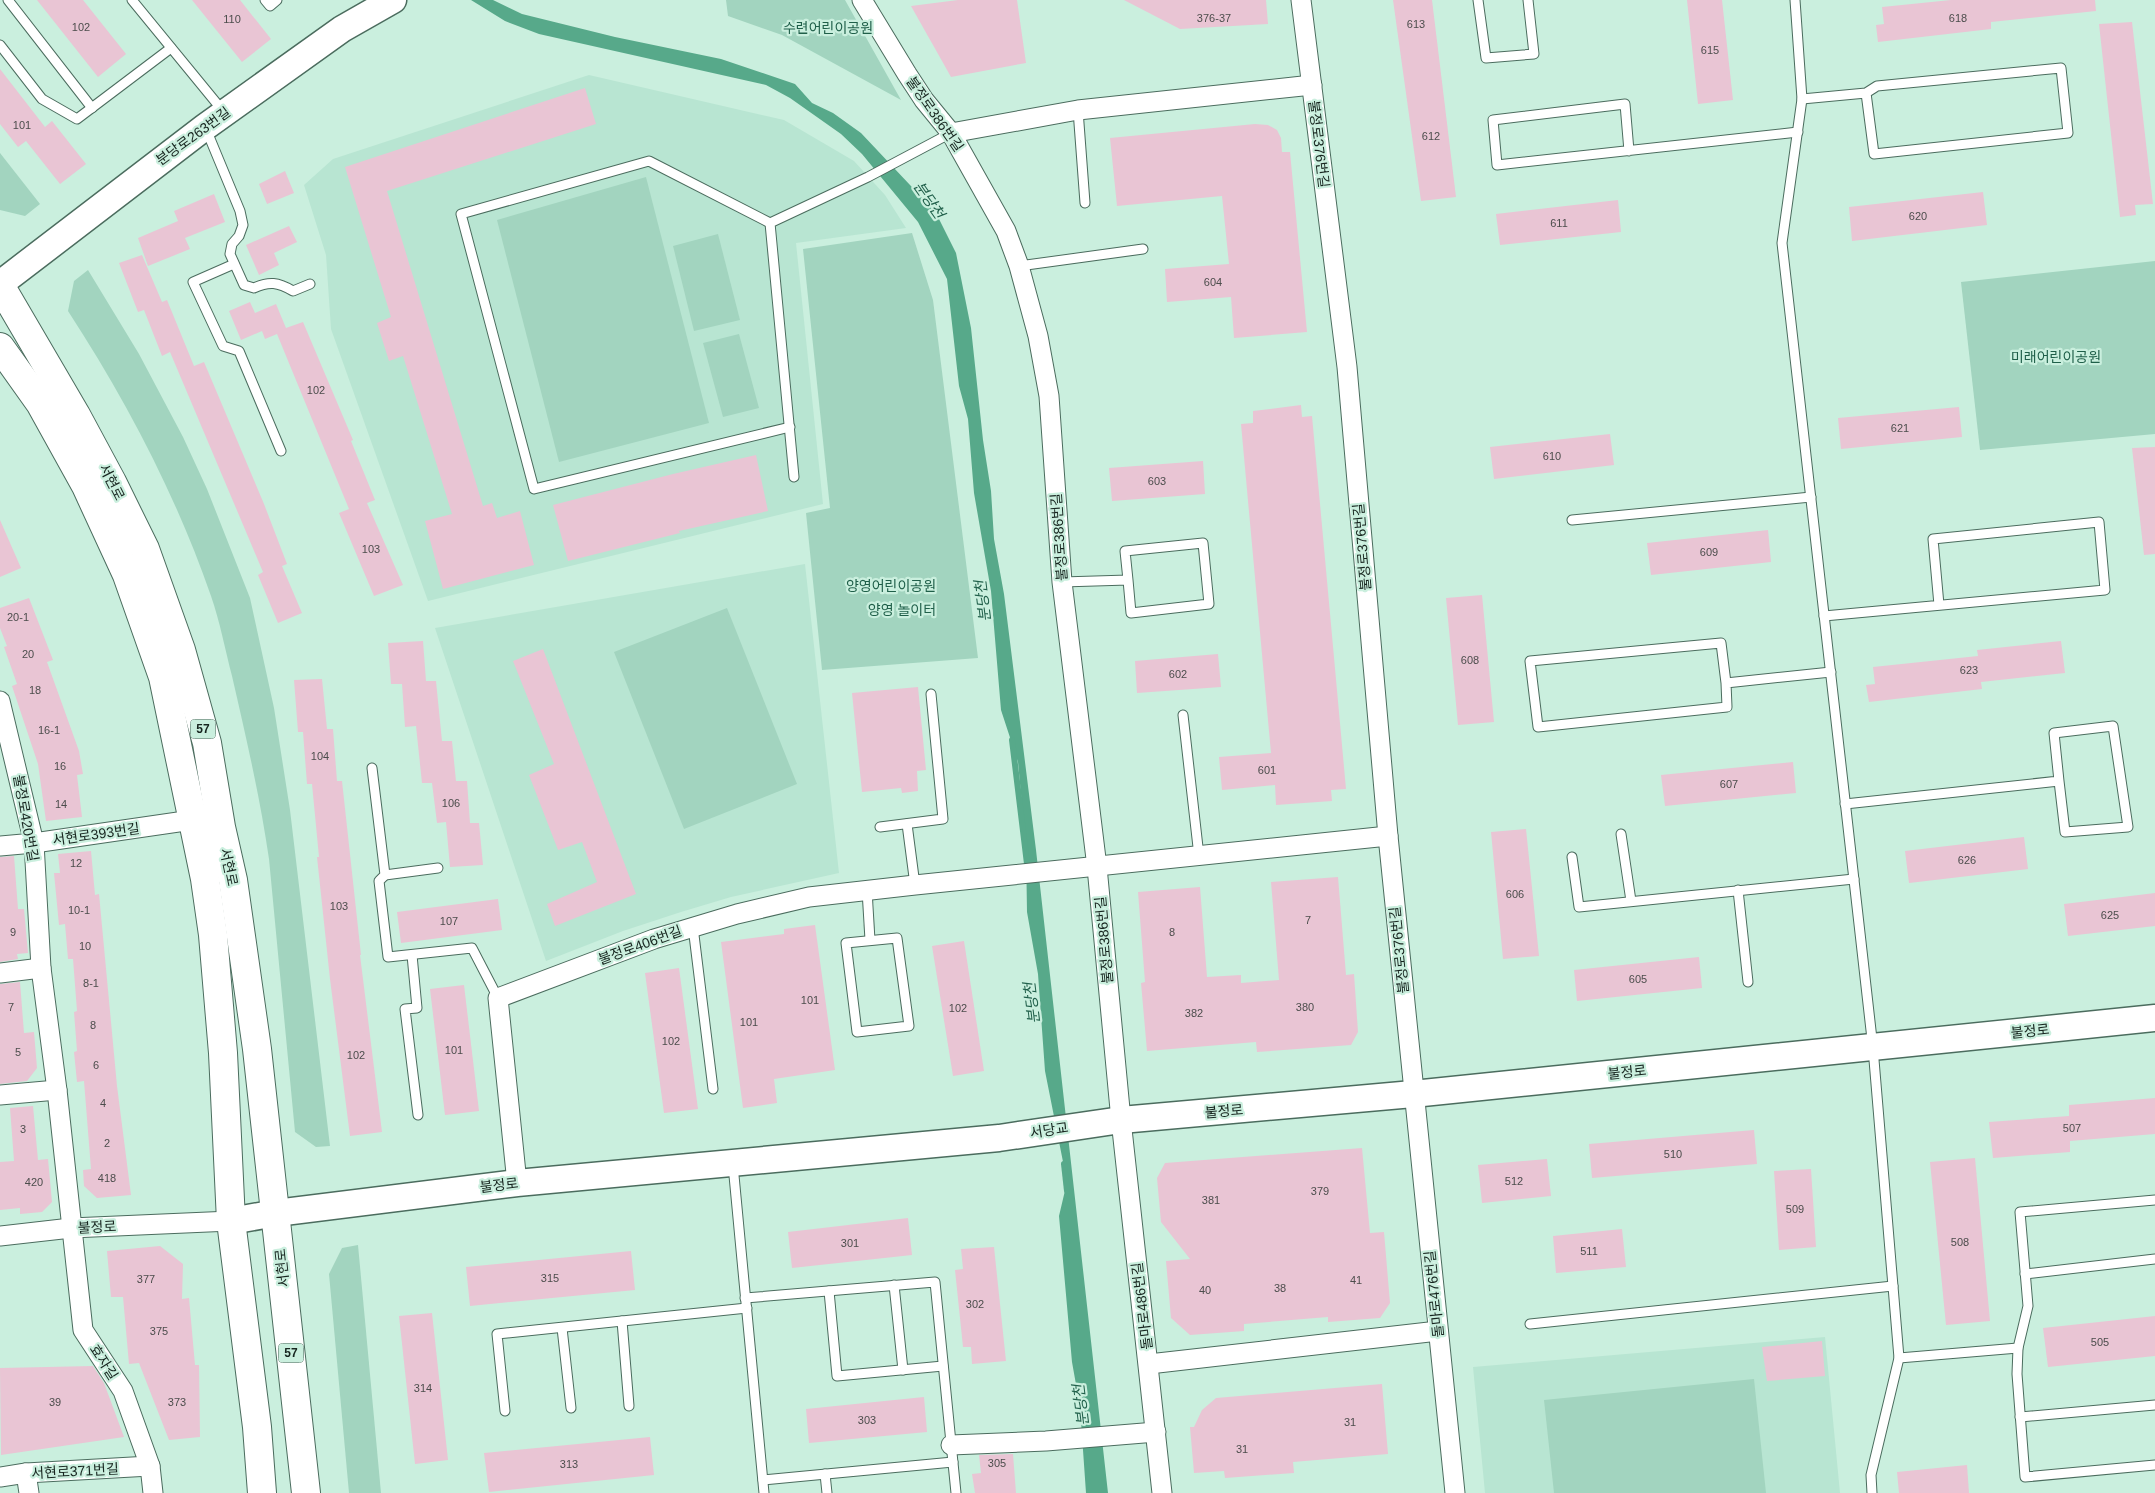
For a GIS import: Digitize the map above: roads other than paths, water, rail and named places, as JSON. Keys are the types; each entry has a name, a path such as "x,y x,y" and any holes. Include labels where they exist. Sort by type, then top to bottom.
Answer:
{"main road":[{"name":"분당로263번길","path":"0,284 215,120 342,30 393,0"},
{"name":"서현로","path":"0,284 76,415 145,549 182,650 207,743 221,827 233,880 257,1049 306,1493"},
{"name":"서현로","path":"0,348 40,403 86,486 127,575 163,677 204,879 213,935 222,1052 231,1221 257,1427 262,1493"},
{"name":"불정로","path":"1110,1121 1413,1094 2155,1018"},
{"name":"서당교","path":"999,1138 1110,1121"},
{"name":"불정로","path":"231,1221 276,1213 517,1183 999,1138"}],"street":[{"name":"불정로386번길","path":"862,0 876,26 1006,231 1019,266 1038,336 1049,396 1062,582 1110,1121"},
{"name":"불정로376번길","path":"1301,0 1346,367 1413,1094"},
{"path":"945,136 1078,110 1312,85"},
{"name":"불정로420번길","path":"0,701 34,843 41,968 57,1090 71,1228"},
{"name":"서현로393번길","path":"0,846 34,843 192,820"},
{"name":"불정로406번길","path":"498,998 654,939 737,914 809,898 969,879 1388,836"},
{"path":"0,972 41,968"},
{"path":"498,998 517,1183"},
{"path":"0,1095 57,1090"},
{"name":"돌마로476번길","path":"1413,1094 1455,1493"},
{"name":"돌마로486번길","path":"1110,1121 1149,1364 1153,1432 1162,1493"},
{"name":"불정로","path":"0,1236 71,1228 231,1221"},
{"name":"효자길","path":"71,1228 83,1330 123,1391 150,1466 153,1493"},
{"path":"1149,1364 1438,1331"},
{"path":"952,1454 1046,1441 1153,1432"},
{"name":"서현로371번길","path":"0,1477 26,1473 150,1466"},
{"path":"26,1473 29,1493"}],"lane":[{"path":"8,0 92,108"},
{"path":"132,0 171,48 215,120 243,225 239,236 232,244 230,254 244,285 254,288 267,282 282,284 293,291 310,284"},
{"path":"265,0 270,6 277,0"},
{"path":"1478,0 1486,58 1534,54 1528,0"},
{"path":"1795,0 1802,99 1782,243 1873,1048 1899,1358 1871,1475 1872,1493"},
{"path":"0,45 42,99 77,119 171,48"},
{"path":"1802,99 1866,93 1876,86 2061,68 2068,134 1874,154 1866,93"},
{"path":"1629,151 1625,104 1493,120 1498,165 1629,151 1798,132"},
{"path":"1078,110 1085,203"},
{"path":"770,224 868,177 945,136"},
{"path":"770,224 649,161 461,214 534,489 790,427"},
{"path":"770,224 794,477"},
{"path":"1019,266 1143,249"},
{"path":"234,264 193,282 223,346 239,351 281,451"},
{"path":"1572,520 1811,497"},
{"path":"1824,616 2105,590 2099,522 1933,539 1939,605"},
{"path":"1203,543 1209,604 1131,613 1128,580 1125,551 1203,543"},
{"path":"1062,582 1128,580"},
{"path":"1721,643 1726,683 1727,707 1538,727 1530,661 1721,643"},
{"path":"1726,683 1831,672"},
{"path":"880,827 943,819 932,694"},
{"path":"1183,715 1199,856"},
{"path":"2113,726 2128,827 2066,832 2059,781 2054,733 2113,726"},
{"path":"372,768 385,874"},
{"path":"1845,804 2059,781"},
{"path":"907,824 915,885"},
{"path":"1621,834 1631,901"},
{"path":"1572,857 1579,906 1854,879"},
{"path":"438,868 385,874 379,881 388,957 472,948 498,998"},
{"path":"867,890 870,940"},
{"path":"1738,890 1748,982"},
{"path":"693,927 713,1089"},
{"path":"896,938 909,1026 857,1032 846,943 870,940 896,938"},
{"path":"412,955 417,1008 405,1009 418,1115"},
{"path":"733,1163 764,1493"},
{"path":"2155,1200 2020,1212 2028,1306 2018,1348 2017,1374 2026,1477 2155,1465"},
{"path":"2025,1274 2155,1259"},
{"path":"746,1298 935,1282 956,1493"},
{"path":"894,1285 903,1370"},
{"path":"1530,1324 1893,1286"},
{"path":"829,1291 838,1376 943,1366"},
{"path":"505,1411 497,1334 746,1308"},
{"path":"622,1321 630,1406"},
{"path":"562,1328 571,1408"},
{"path":"1899,1358 2018,1348"},
{"path":"2020,1417 2155,1405"},
{"path":"763,1480 825,1474 952,1454"},
{"path":"825,1474 827,1493"}],"water":[{"path":"471,0 493,0 522,14 615,37 721,59 795,84 812,103 833,113 861,133 936,213 956,253 971,328 983,440 991,491 994,539 1004,594 1036,850 1108,1493 1086,1493 1080,1407 1072,1362 1059,1216 1067,1182 1045,1071 1038,974 1027,912 1026,848 1018,762 1001,710 991,591 974,493 968,419 959,386 947,279 918,222 862,154 841,134 790,98 766,85 539,34 505,21"}],"waterway":[{"name":"분당천","path":"1012,740 1027,864"},
{"name":"분당천","path":"1064,1164 1067,1191"}],"park label":[{"name":"수련어린이공원","path":"828,28"},
{"name":"미래어린이공원","path":"2056,357"},
{"name":"양영어린이공원","path":"891,586"},
{"name":"양영 놀이터","path":"902,610"}]}
